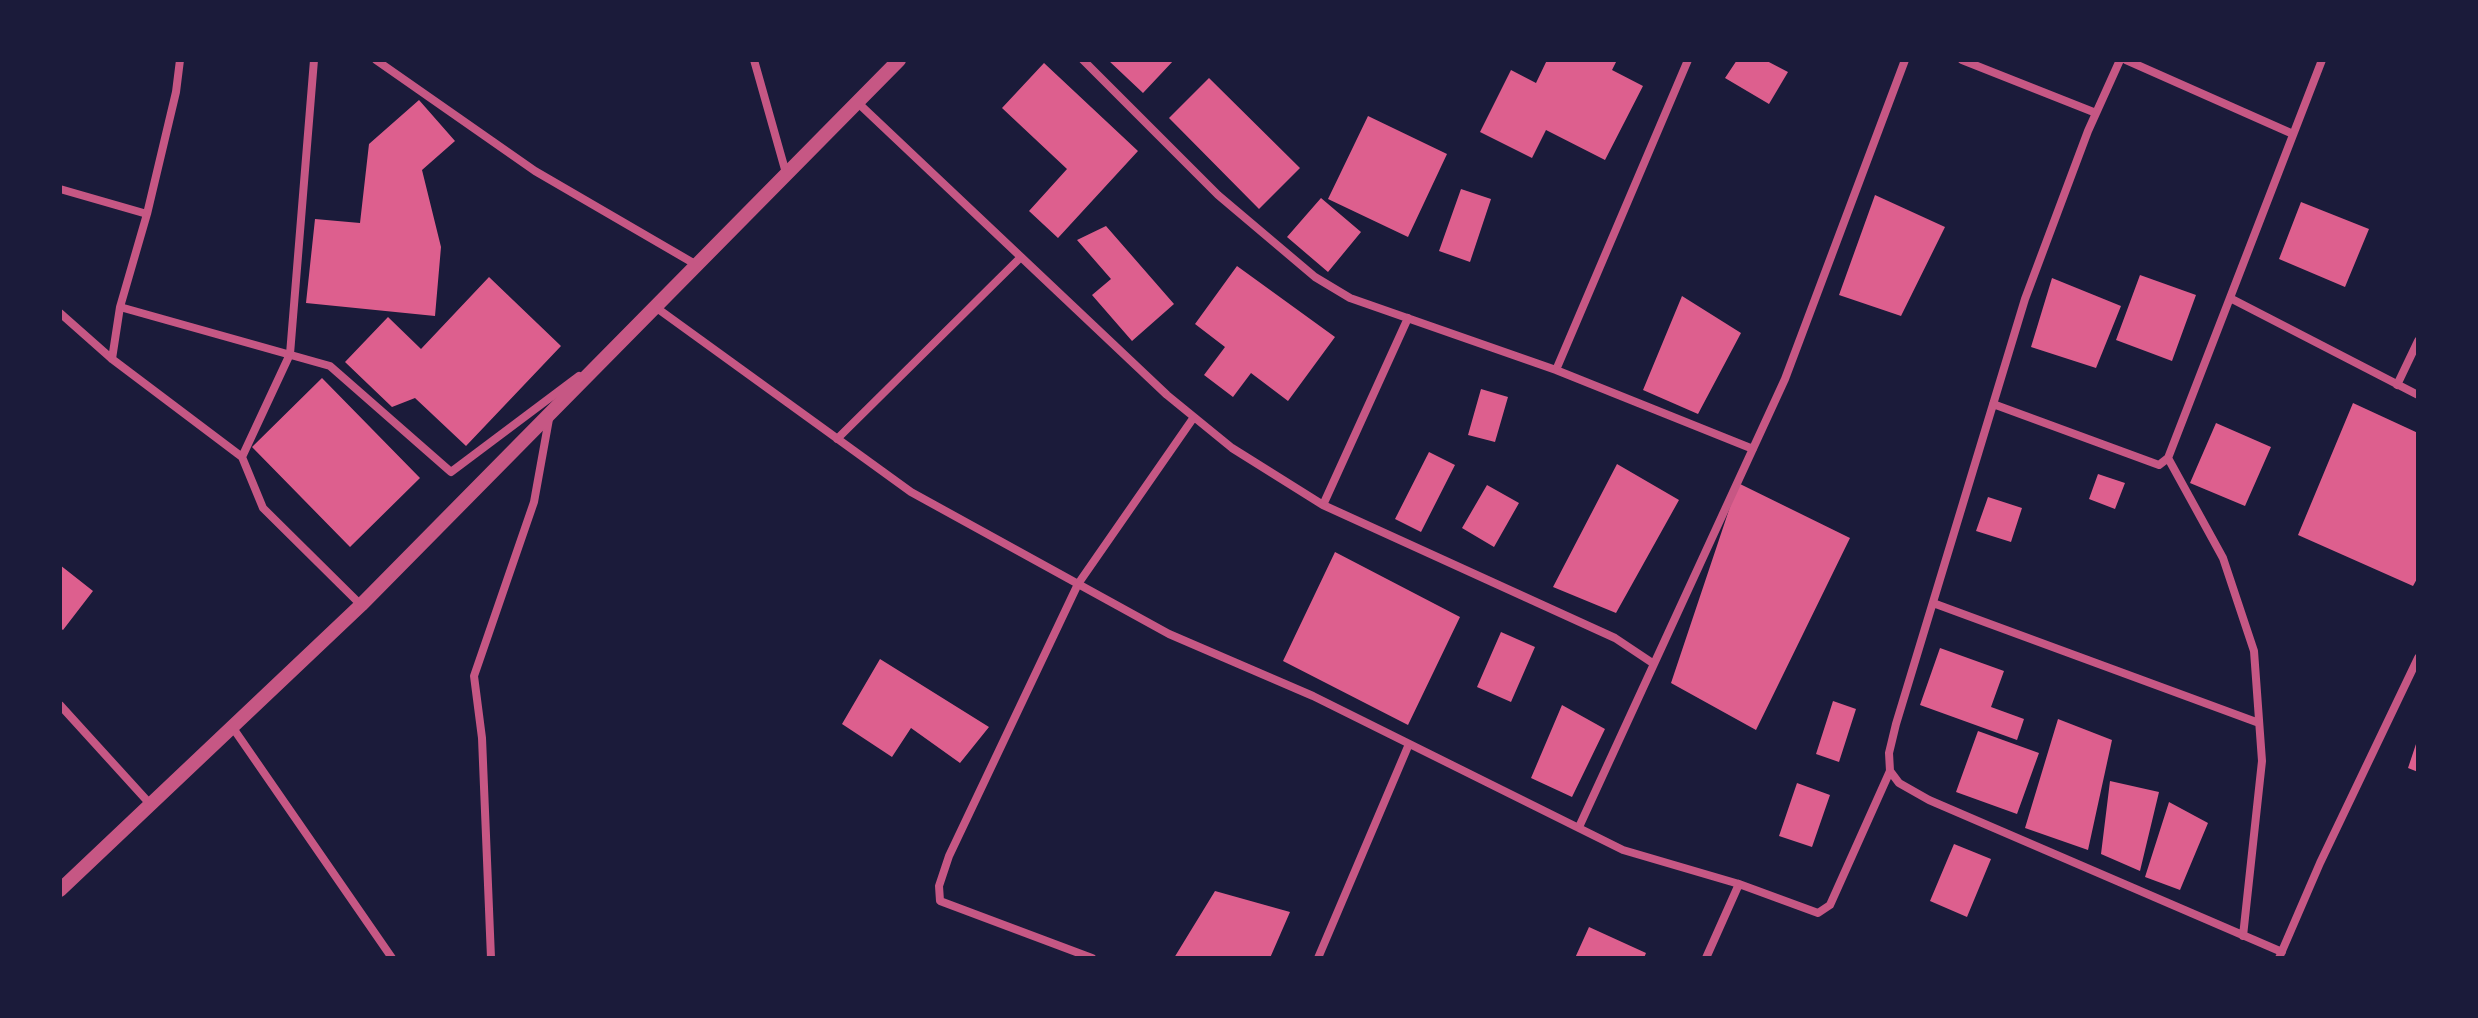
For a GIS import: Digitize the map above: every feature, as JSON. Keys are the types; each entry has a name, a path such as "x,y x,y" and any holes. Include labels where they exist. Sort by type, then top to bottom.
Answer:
{"street":[{"path":"112,359 120,307 147,214 180,60"},
{"path":"242,457 290,354 314,60"},
{"path":"376,60 522,164 695,264"},
{"path":"754,60 786,173"},
{"path":"60,890 361,605 899,60"},
{"path":"1083,60 1218,195 1315,277 1350,298 1556,370 1753,449"},
{"path":"1556,370 1688,60"},
{"path":"1579,827 1785,379 1905,60"},
{"path":"1962,60 2096,113"},
{"path":"654,306 911,492 1169,634 1313,696 1623,850 1739,884 1818,913 1830,905 1890,771 1889,753 1896,724 2025,299 2096,113 2123,60 2293,134"},
{"path":"1993,404 2159,465 2168,458 2322,60"},
{"path":"857,102 1194,417 1232,448 1323,505 1615,638 1654,664"},
{"path":"60,189 147,214"},
{"path":"837,439 1021,257"},
{"path":"2230,298 2418,395"},
{"path":"120,307 330,366 451,472 602,359"},
{"path":"60,313 112,359 242,457 263,508 361,605"},
{"path":"1323,505 1408,318"},
{"path":"2397,385 2418,341"},
{"path":"491,958 482,738 474,676 534,502 550,411"},
{"path":"1092,958 940,901 939,886 949,856 1078,584 1194,417"},
{"path":"2168,458 2223,558 2254,651 2262,761 2243,936"},
{"path":"1933,603 2259,723"},
{"path":"1890,771 1899,783 1929,800 2243,936 2280,955 2418,658"},
{"path":"60,705 152,806"},
{"path":"233,728 392,958"},
{"path":"1318,958 1409,744"},
{"path":"1706,958 1739,884"}],"building":[{"path":"1108,60 1174,60 1143,93"},
{"path":"1547,60 1617,60 1612,70 1643,86 1605,160 1546,130 1532,158 1480,132 1511,70 1536,83"},
{"path":"1737,60 1765,60 1788,72 1769,104 1725,78"},
{"path":"1044,63 1138,151 1058,238 1029,211 1067,169 1002,108"},
{"path":"1209,78 1300,168 1259,209 1169,118"},
{"path":"419,100 455,141 422,170 441,247 435,316 306,303 315,219 360,223 369,144"},
{"path":"1368,116 1447,154 1408,237 1328,199"},
{"path":"1461,189 1491,199 1470,262 1439,251"},
{"path":"1875,195 1945,227 1901,316 1839,295"},
{"path":"1321,198 1361,232 1328,272 1287,237"},
{"path":"2301,202 2369,229 2345,287 2279,259"},
{"path":"1106,226 1174,304 1132,341 1092,295 1111,279 1077,240"},
{"path":"1237,266 1335,337 1288,401 1251,373 1233,397 1204,375 1225,347 1195,324"},
{"path":"2140,275 2196,295 2172,361 2116,340"},
{"path":"489,277 561,346 466,446 415,398 392,407 345,362 388,317 421,349"},
{"path":"2052,278 2121,306 2096,368 2031,347"},
{"path":"1682,296 1741,333 1698,414 1643,390"},
{"path":"322,378 420,478 350,547 252,447"},
{"path":"1481,389 1508,397 1495,442 1468,435"},
{"path":"2353,403 2418,433 2418,577 2413,586 2298,535"},
{"path":"2216,423 2271,447 2245,506 2190,483"},
{"path":"1429,452 1455,465 1421,532 1395,519"},
{"path":"1617,464 1679,500 1616,613 1553,587"},
{"path":"2098,474 2125,483 2115,509 2089,499"},
{"path":"1738,483 1850,538 1756,730 1671,683"},
{"path":"1487,485 1519,503 1494,547 1462,528"},
{"path":"1988,497 2022,508 2011,542 1976,531"},
{"path":"1335,552 1460,617 1408,725 1283,661"},
{"path":"60,565 93,591 63,630 60,628"},
{"path":"1501,632 1535,647 1511,702 1477,687"},
{"path":"1940,648 2004,671 1991,707 2024,719 2017,740 1920,705"},
{"path":"880,659 989,727 960,763 911,728 892,757 842,724"},
{"path":"1833,701 1856,709 1839,762 1816,754"},
{"path":"1562,705 1605,729 1572,797 1531,778"},
{"path":"2058,719 2112,740 2088,850 2025,828"},
{"path":"1978,731 2039,753 2017,814 1956,792"},
{"path":"2418,741 2418,772 2408,768"},
{"path":"2110,781 2159,792 2140,871 2101,854"},
{"path":"1797,783 1830,795 1812,847 1779,836"},
{"path":"2169,802 2208,823 2180,890 2145,877"},
{"path":"1954,844 1991,859 1967,917 1930,901"},
{"path":"1215,891 1290,912 1270,958 1174,958"},
{"path":"1589,927 1646,953 1644,958 1575,958"}]}
